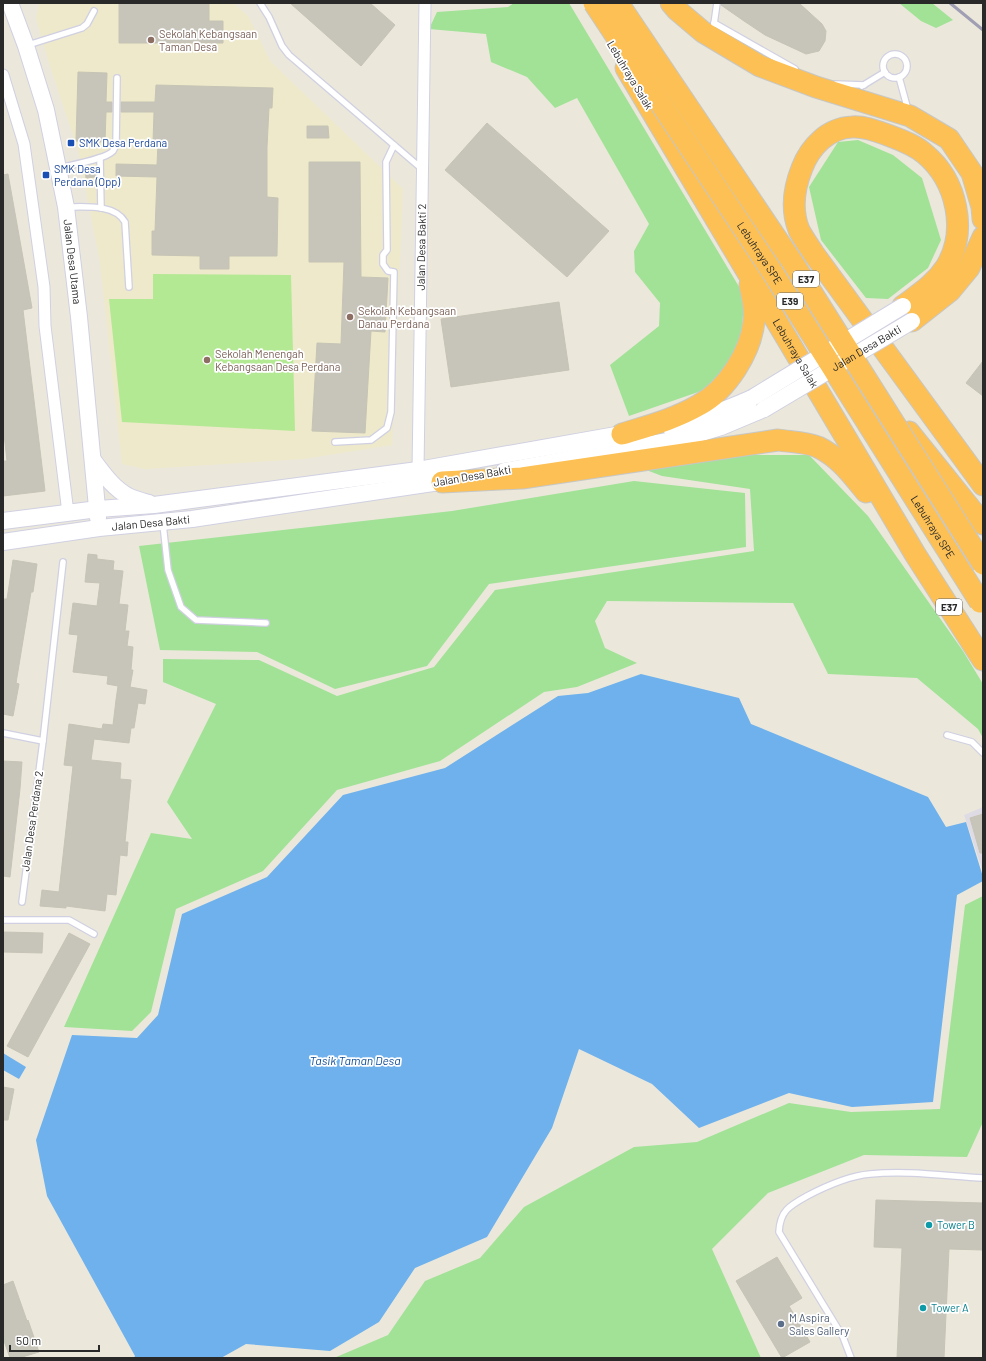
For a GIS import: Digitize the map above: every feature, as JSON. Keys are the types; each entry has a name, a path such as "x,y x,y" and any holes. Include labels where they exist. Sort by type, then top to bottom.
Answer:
{"highway":[{"name":"Lebuhraya Salak","path":"586,3 625,65 915,554 983,660"},
{"name":"Lebuhraya SPE","path":"594,3 773,273 983,608"},
{"name":"Lebuhraya SPE","path":"618,3 793,263 983,564"},
{"name":"E37","path":"630,3 870,380 983,554"},
{"path":"677,6 703,32 712,30 760,66 816,87 840,90 910,116 949,139 972,173 982,207 983,219"},
{"path":"908,313 945,268 954,251 958,232 956,211 950,191 942,173 925,153 900,140 869,128 853,126 837,129 816,143 804,162 795,184 794,207 799,230 818,260 983,485"},
{"path":"908,313 950,292 969,268 983,236"},
{"path":"622,434 680,415 700,405 714,394 738,367 751,336 754,320 753,302 745,269"},
{"path":"870,380 902,424 983,524"},
{"path":"442,482 522,478 778,440 803,443 818,447 837,459 915,554"}],"street":[{"name":"Jalan Desa Utama","path":"10,3 26,46 46,110 66,207 79,317 99,528"},
{"name":"Jalan Desa Bakti 2","path":"418,470 425,3"},
{"path":"3,75 24,144 44,287 45,326 68,512"},
{"name":"Jalan Desa Bakti","path":"3,542 99,528 192,519 442,482 688,437 721,427 908,313"},
{"name":"Jalan Desa Bakti","path":"3,521 68,512 154,505 418,470 697,420 758,404"},
{"path":"93,460 110,482 119,490 128,496 154,505"}],"lane":[{"path":"260,3 269,17 282,46 289,55 422,169"},
{"path":"717,3 712,30 798,71"},
{"path":"26,46 82,28 87,24 94,12"},
{"path":"893,55 900,56 906,61 906,69 899,77 891,77 885,72 883,65 886,58 893,55"},
{"path":"840,90 864,85 885,72"},
{"path":"899,77 910,116"},
{"path":"58,168 100,158 112,151 116,145 117,78"},
{"path":"840,90 864,85"},
{"path":"335,442 371,440 386,428 391,412 394,272 388,271 383,264 382,256 388,250 386,162 394,145"},
{"path":"100,158 101,208"},
{"path":"66,207 101,208 120,215 125,222 129,287"},
{"path":"162,522 168,570 181,606 196,620 266,623"},
{"name":"Jalan Desa Perdana 2","path":"22,902 64,562"},
{"path":"3,733 43,741"},
{"path":"947,735 972,742 983,753"},
{"path":"3,920 69,920 94,934"},
{"path":"851,1358 843,1337 779,1232 780,1221 784,1212 800,1200 824,1187 843,1180 869,1174 899,1173 983,1178"}],"shaded area":[{"name":"Sekolah Menengah Kebangsaan Desa Perdana","path":"233,3 248,16 270,61 403,189 392,445 303,459 145,469 122,464 100,262 78,150 50,66 36,18 39,4"},
{"path":"983,807 983,872 964,815"}],"green space":[{"path":"514,3 569,3 744,295 742,334 727,365 704,390 629,416 610,365 659,326 660,303 635,272 634,251 649,224 577,98 555,108 527,77 491,62 486,34 429,29 437,12 508,7"},
{"path":"899,3 932,3 953,20 936,28 921,21"},
{"path":"858,140 893,155 922,178 941,240 928,268 888,299 866,298 821,240 809,187 838,142"},
{"path":"153,274 291,275 295,431 122,422 109,299 153,299"},
{"path":"750,455 809,455 868,516 963,651 983,684 983,738 978,729 917,678 828,674 793,603 607,601 595,621 605,648 637,663 577,687 544,692 440,761 337,790 263,871 176,909 151,1012 132,1031 64,1027 151,833 192,839 167,802 216,704 163,682 163,659 259,660 337,696 434,667 495,590 754,551 750,489 662,476 641,468"},
{"path":"634,481 745,493 746,547 489,584 427,666 335,689 257,652 160,650 139,546 452,511"},
{"path":"983,896 983,1122 967,1157 864,1155 768,1193 712,1249 761,1358 334,1358 388,1335 425,1281 480,1258 524,1207 634,1147 697,1142 789,1103 851,1112 940,1109 965,905"}],"water":[{"name":"Tasik Taman Desa","path":"641,674 739,698 751,724 928,797 946,827 966,822 983,881 957,895 933,1102 852,1107 789,1093 699,1128 652,1084 579,1049 552,1128 487,1237 415,1268 379,1322 330,1351 246,1344 221,1358 134,1358 135,1356 47,1196 36,1140 72,1035 137,1038 158,1015 182,914 267,877 343,795 445,768 558,696 588,693"},
{"path":"3,1053 26,1067 19,1079 3,1070"}],"building":[{"path":"119,3 209,3 209,21 223,21 223,43 119,43"},
{"path":"290,3 370,3 395,25 361,66"},
{"path":"721,3 799,3 822,24 826,31 825,41 819,51 806,54 765,35 721,5"},
{"path":"78,72 107,73 106,102 112,102 112,112 106,112 105,142 76,141"},
{"path":"156,85 273,88 272,108 269,108 267,197 278,198 277,256 229,256 229,269 200,269 200,256 152,255 152,231 155,231 157,177 116,176 116,164 157,165 158,143 153,143 154,112 121,112 121,102 155,102"},
{"path":"487,123 609,231 567,277 445,170"},
{"path":"307,126 328,126 329,138 307,138"},
{"path":"309,162 360,162 361,277 388,278 385,332 371,331 365,433 312,431 317,343 341,344 344,262 309,262"},
{"path":"95,167 96,177 86,178 85,168"},
{"path":"8,174 32,308 23,310 45,491 3,496 3,461 7,461 3,425 3,175"},
{"path":"559,302 569,370 451,387 441,319"},
{"path":"983,361 983,396 966,383"},
{"path":"88,554 97,555 97,559 114,561 113,570 123,571 119,604 128,605 125,631 129,631 127,646 133,647 131,670 133,670 130,687 147,690 145,704 138,703 134,728 131,728 129,743 94,739 91,760 121,763 120,779 131,780 125,842 128,842 127,856 120,855 116,895 107,894 105,911 66,906 66,908 40,906 42,890 59,892 73,766 64,765 69,724 102,729 103,724 113,725 118,686 107,684 108,676 73,672 78,635 69,634 73,603 97,606 100,583 85,582"},
{"path":"13,560 37,564 16,683 19,684 13,716 3,714 3,599 7,599"},
{"path":"3,761 22,762 10,877 3,876"},
{"path":"983,814 983,853 980,853 970,818"},
{"path":"3,932 43,933 42,953 3,952"},
{"path":"69,933 90,944 28,1057 7,1046"},
{"path":"3,1087 14,1089 8,1120 3,1120"},
{"path":"876,1200 983,1203 983,1250 949,1249 944,1358 897,1358 902,1248 874,1247"},
{"name":"M Aspira Sales Gallery","path":"777,1257 802,1298 789,1306 810,1342 782,1358 736,1281"},
{"path":"13,1281 39,1352 19,1358 10,1358 3,1338 3,1285"}],"railway":[{"path":"950,3 983,30"}],"place":[{"name":"Sekolah Kebangsaan Taman Desa","path":"151,40"},
{"name":"SMK Desa Perdana","path":"71,143"},
{"name":"SMK Desa Perdana (Opp)","path":"46,175"},
{"name":"Sekolah Kebangsaan Danau Perdana","path":"350,317"},
{"name":"Sekolah Menengah Kebangsaan Desa Perdana","path":"207,360"},
{"name":"Tower B","path":"929,1225"},
{"name":"Tower A","path":"923,1308"},
{"name":"M Aspira Sales Gallery","path":"781,1324"}]}
